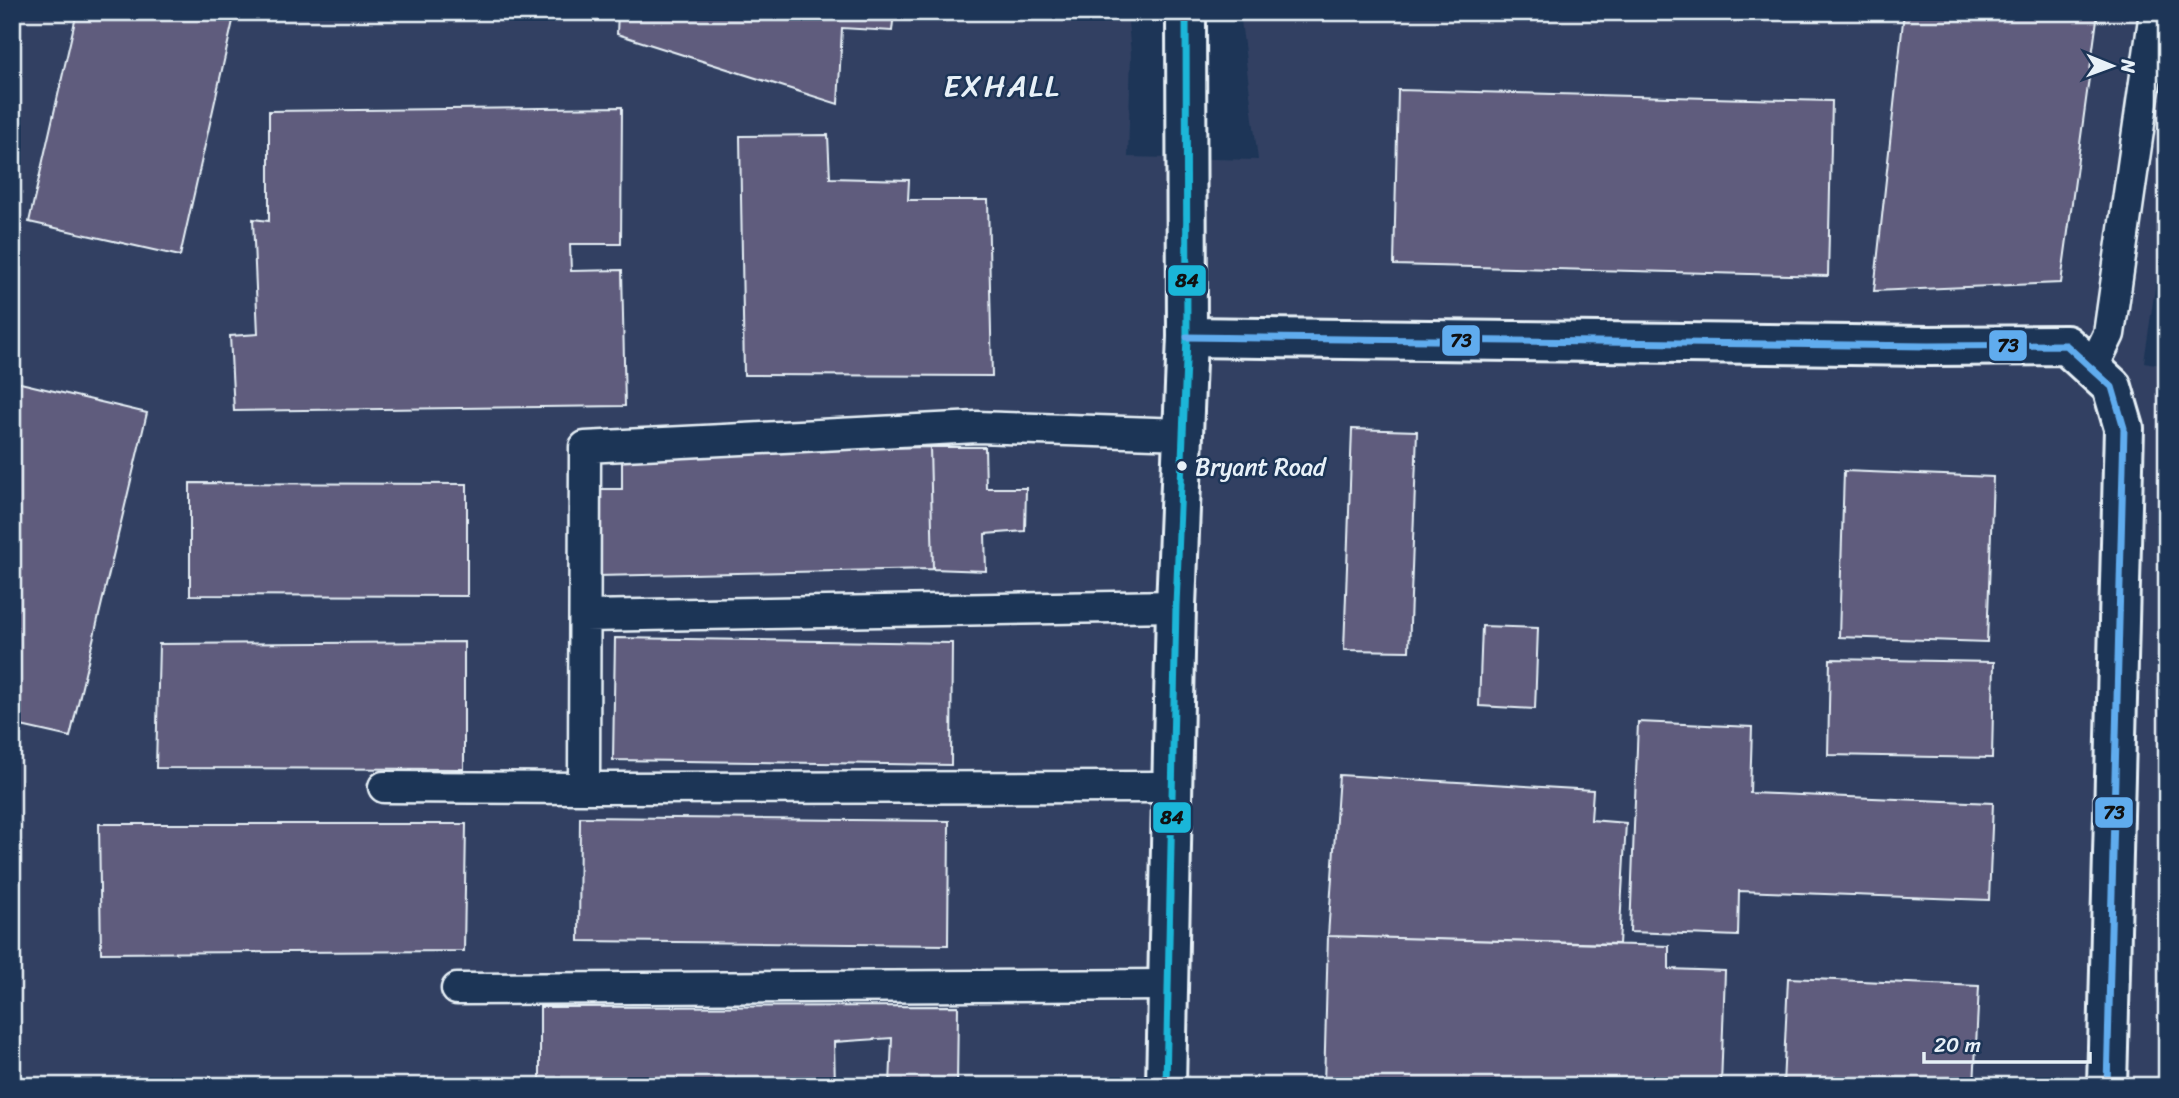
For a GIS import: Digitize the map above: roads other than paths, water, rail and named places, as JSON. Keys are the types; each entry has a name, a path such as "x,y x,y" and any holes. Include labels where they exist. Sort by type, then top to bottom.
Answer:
{"street":[{"path":"1166,1086 1176,606 1187,337 1186,12"},
{"path":"1187,337 1928,346 2066,345 2112,387 2124,428 2107,1086"}],"lane":[{"path":"2092,369 2109,334 2155,12"},
{"path":"584,788 585,447 977,427 1184,434"},
{"path":"585,616 1176,606"},
{"path":"384,787 1172,787"},
{"path":"457,989 1168,985"}],"place":[{"name":"Bryant Road","path":"1182,466"}],"district":[{"name":"EXHALL","path":"1002,86"}]}
